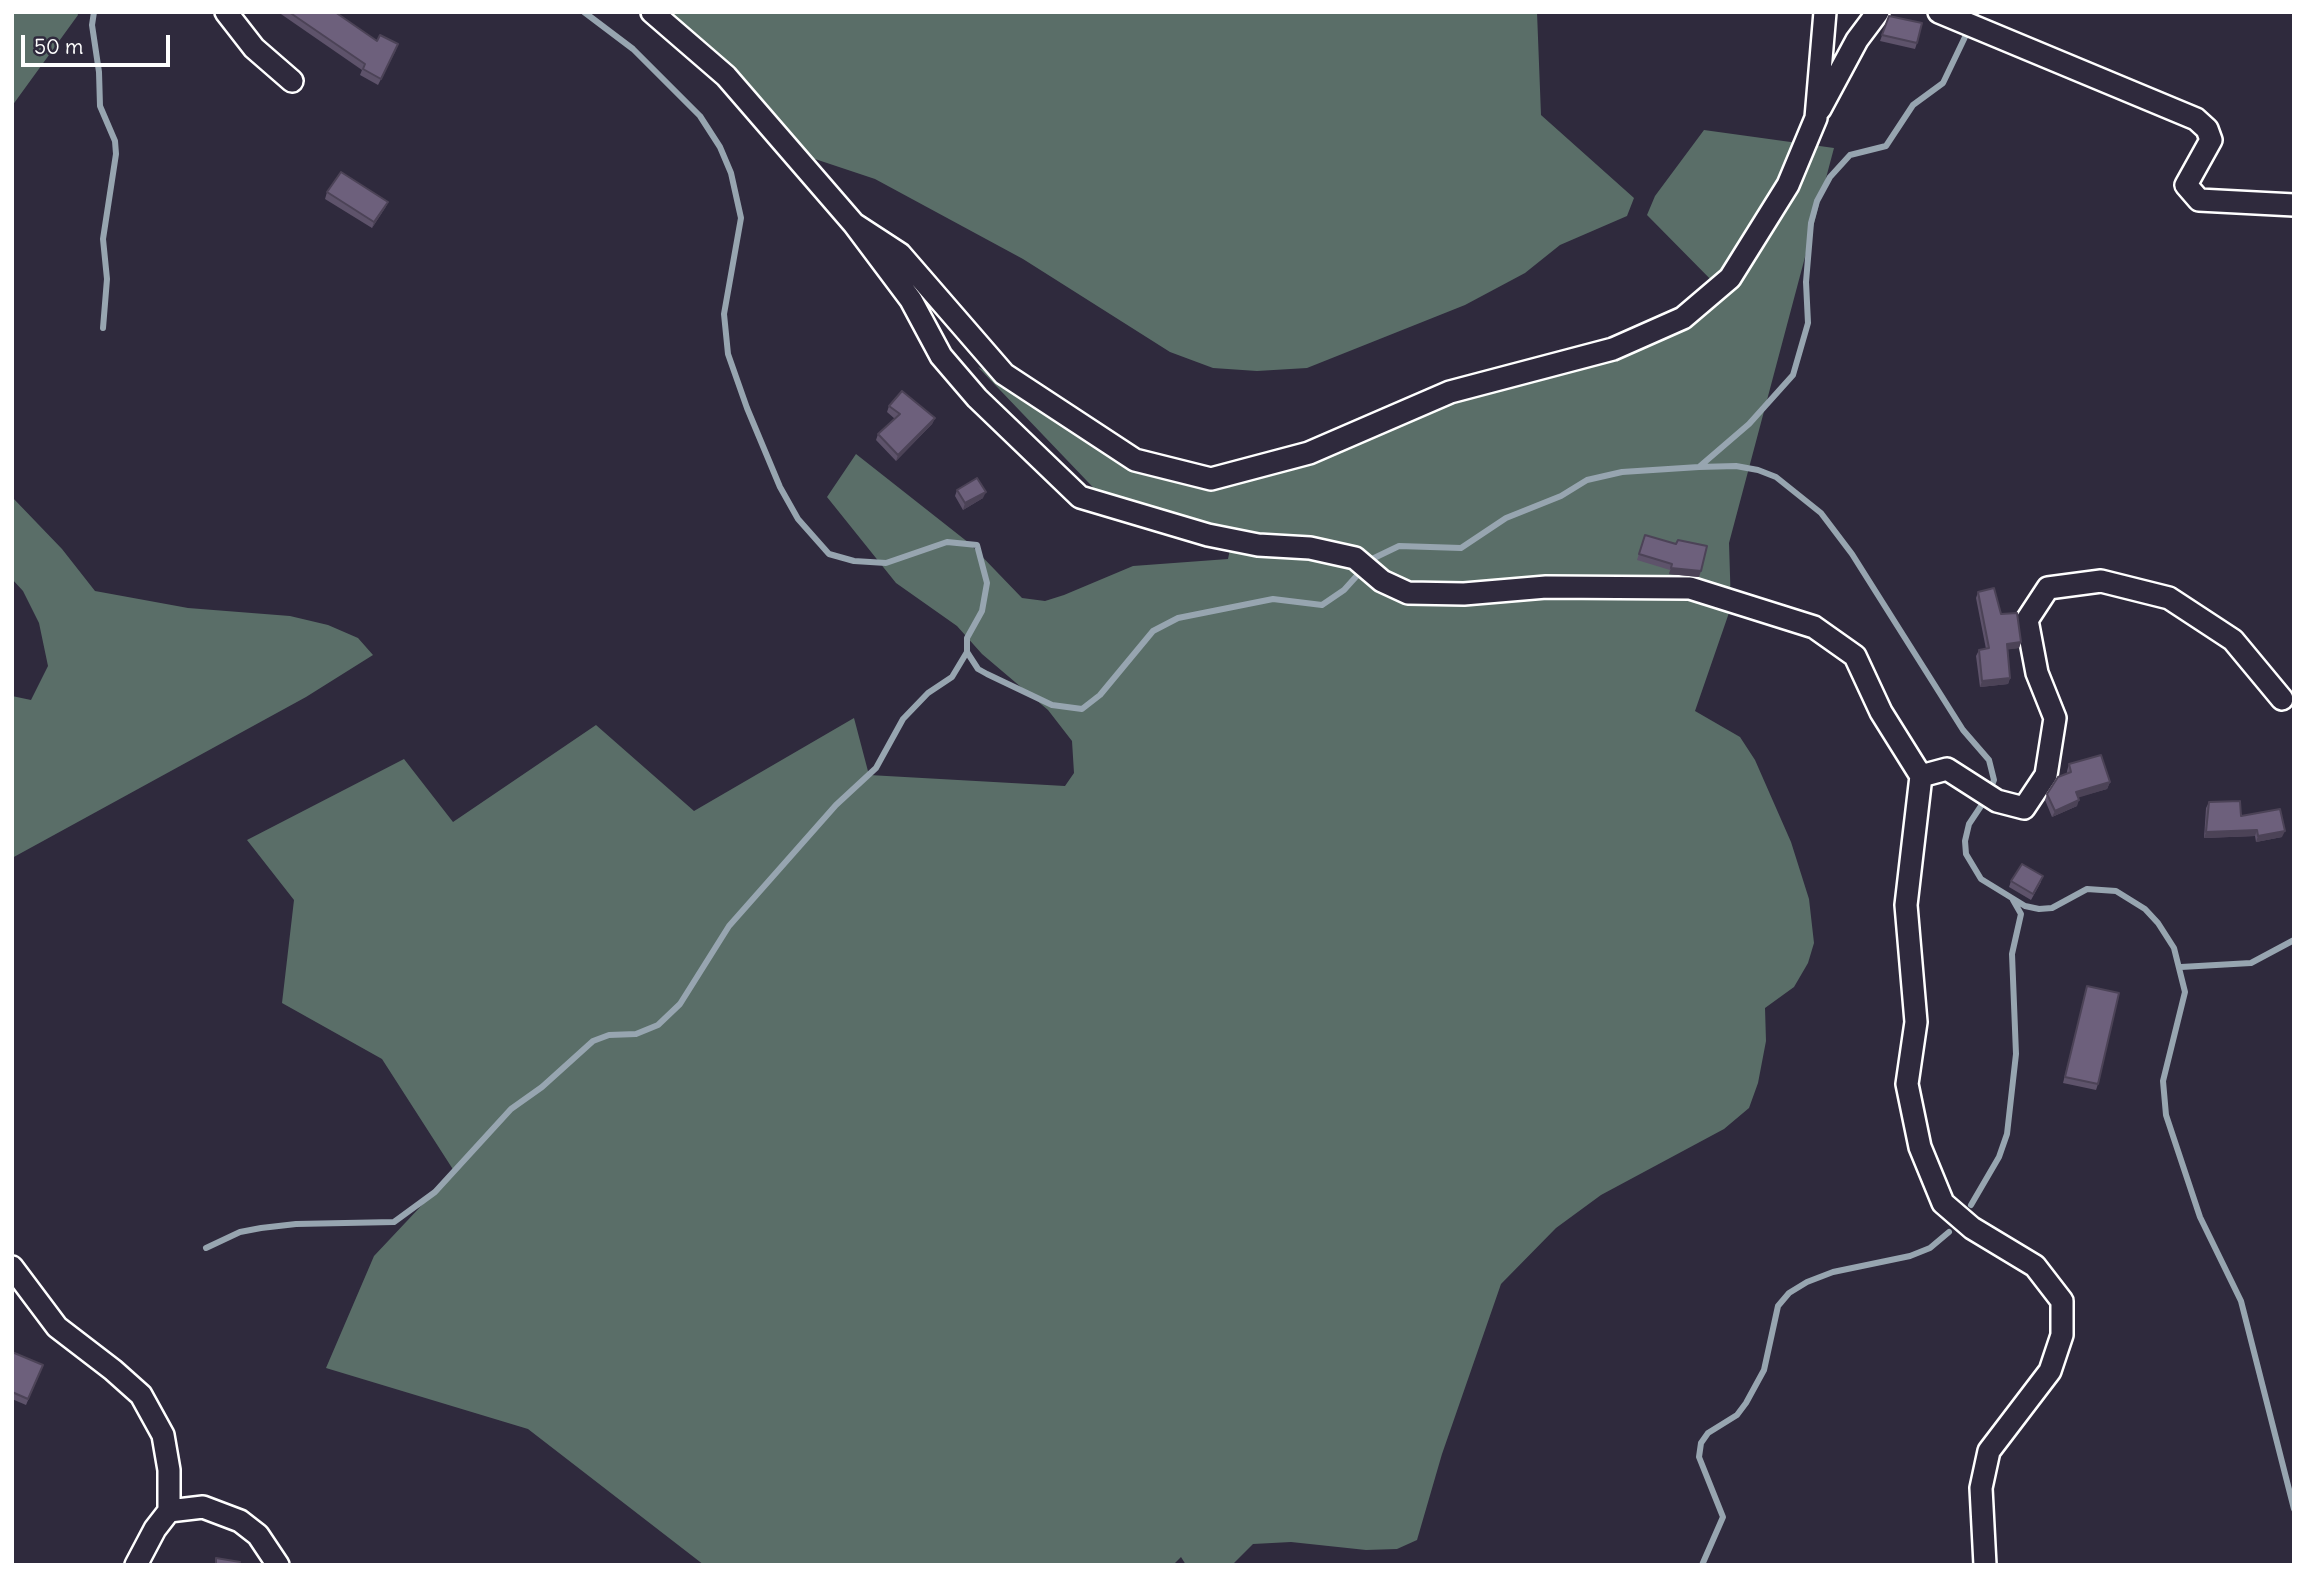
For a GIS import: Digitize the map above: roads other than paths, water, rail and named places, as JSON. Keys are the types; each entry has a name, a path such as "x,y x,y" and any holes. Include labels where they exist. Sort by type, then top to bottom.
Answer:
{"street":[{"path":"226,12 254,48 292,81"},
{"path":"652,12 726,76 854,224 911,300 942,356 977,398 1080,497 1208,535 1258,545 1310,548 1355,558 1375,576 1408,593 1464,594 1546,587 1690,588 1814,627 1855,656 1881,712 1921,776 1906,905 1916,1022 1907,1084 1920,1147 1943,1203 1972,1228 2035,1266 2062,1301 2062,1335 2050,1371 1989,1451 1980,1488 1985,1565"},
{"path":"1815,118 1825,12"},
{"path":"854,224 900,254 1004,374 1135,460 1211,479 1309,453 1450,392 1613,349 1683,318 1730,278 1788,185 1815,118 1857,40 1878,12"},
{"path":"1949,16 2196,119 2207,129 2211,140 2186,185 2199,200 2294,205"},
{"path":"1921,776 1947,769 1997,801 2024,808 2046,775 2055,718 2037,673 2027,620 2048,588 2101,581 2169,598 2233,640 2282,699"},
{"path":"12,1267 37,1304 57,1327 141,1395 163,1435 169,1470 169,1511 155,1529 136,1565"},
{"path":"169,1511 203,1507 240,1521 258,1535 278,1565"}],"waterway":[{"path":"94,12 92,25 99,72 100,106 115,141 116,154 103,239 107,279 103,328"},
{"path":"584,12 633,49 700,116 720,147 731,173 741,218 724,314 728,354 780,487 798,519 829,554 854,561 886,563 947,542 977,545 987,583 982,611 967,638 967,652 978,669 987,674 1052,705 1082,709 1100,695 1153,631 1178,618 1273,599 1322,605 1344,590 1372,559 1399,546 1461,548 1506,518 1561,496 1587,480 1622,472 1699,467 1749,424 1793,375 1808,323 1806,282 1811,223 1817,201 1830,177 1850,155 1886,146 1913,105 1943,83 1977,12"},
{"path":"1699,467 1736,466 1758,470 1776,477 1821,513 1852,554 1963,730 1989,760 1994,780 1990,790"},
{"path":"206,1248 240,1232 261,1228 296,1224 394,1222 435,1192 511,1109 542,1087 593,1041 609,1035 636,1034 658,1025 680,1004 729,926 836,805 876,768 903,719 928,693 952,677 967,652"},
{"path":"1985,800 1969,824 1965,841 1966,854 1981,879 2025,906 2039,909 2052,908 2087,889 2116,891 2145,909 2174,948 2185,992 2163,1081 2166,1115 2200,1217 2241,1301 2294,1509"},
{"path":"1971,1205 1999,1157 2007,1134 2016,1054 2012,954 2021,914 2013,900"},
{"path":"2181,967 2251,963 2294,940"},
{"path":"1702,1565 1723,1517 1699,1457 1701,1443 1708,1433 1737,1415 1746,1403 1764,1370 1778,1306 1789,1293 1807,1282 1833,1272 1910,1256 1930,1248 1949,1232"}]}
